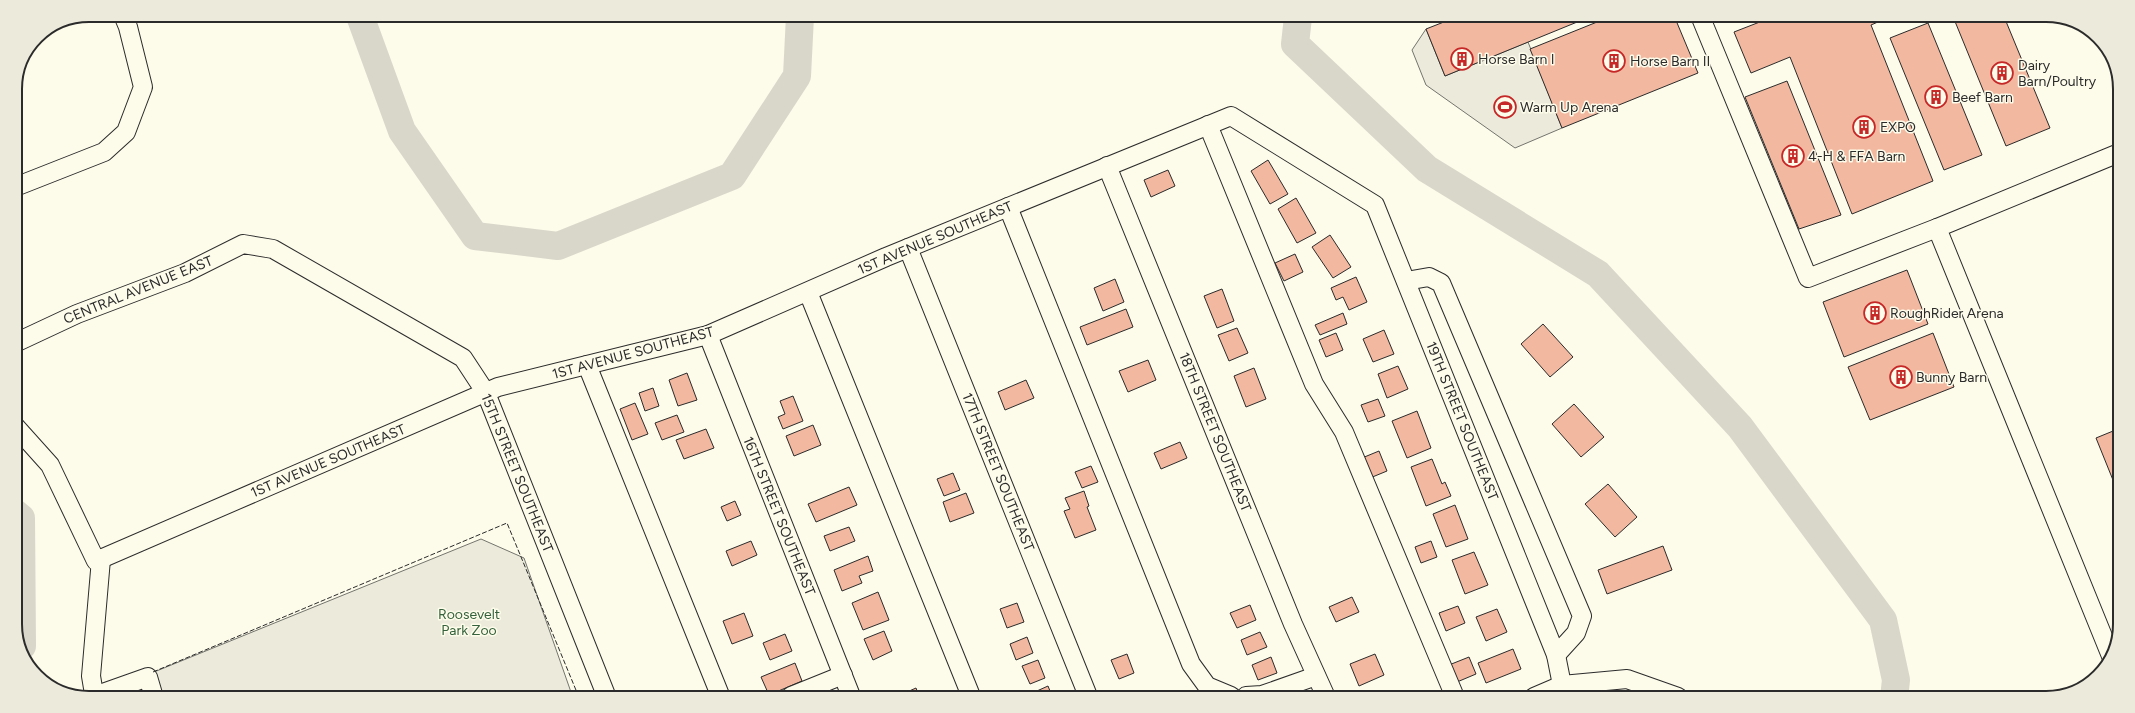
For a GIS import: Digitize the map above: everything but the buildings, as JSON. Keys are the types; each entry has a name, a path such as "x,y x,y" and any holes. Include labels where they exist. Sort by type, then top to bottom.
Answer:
{"street":[{"path":"22,184 104,152 126,132 143,87 126,22"},
{"path":"1703,22 1808,278 1937,228 2113,155"},
{"name":"1ST AVENUE SOUTHEAST","path":"101,559 498,387 708,335 908,248 1231,116"},
{"name":"19TH STREET SOUTHEAST","path":"1231,116 1375,205 1556,655 1562,685"},
{"path":"1208,125 1314,384 1344,432 1452,691"},
{"name":"18TH STREET SOUTHEAST","path":"1106,166 1293,624 1323,691"},
{"path":"1008,207 1191,664 1207,686 1219,691"},
{"path":"1937,228 2108,650"},
{"name":"CENTRAL AVENUE EAST","path":"22,340 77,314 185,273 243,244 261,247"},
{"name":"15TH STREET SOUTHEAST","path":"261,247 273,249 463,358 486,393 604,691"},
{"name":"17TH STREET SOUTHEAST","path":"908,248 1086,691"},
{"path":"1406,281 1429,277 1441,283 1582,616 1576,633 1556,655"},
{"path":"808,292 969,691"},
{"name":"16TH STREET SOUTHEAST","path":"708,335 849,691"},
{"path":"587,365 718,691"},
{"path":"22,434 50,465 96,561 101,559 91,676 94,691"},
{"path":"803,691 843,675"},
{"path":"1273,691 1316,676"},
{"path":"108,691 148,677 152,691"},
{"path":"1548,691 1562,685 1627,679 1661,691"}],"green space":[{"name":"Warm Up Arena","path":"1426,29 1445,76 1528,42 1562,128 1515,148 1426,85 1412,50"},
{"name":"Roosevelt Park Zoo","path":"481,539 524,558 571,691 107,691"}],"waterway":[{"path":"362,22 402,131 475,236 558,246 732,176 797,76 800,22"},
{"path":"1297,22 1295,44 1427,169 1598,274 1740,427 1883,620 1896,680 1895,691"}],"fence":[{"path":"153,672 507,523 576,691"}],"place":[{"name":"Horse Barn I","path":"1462,59"},
{"name":"Horse Barn II","path":"1614,61"},
{"name":"Dairy Barn/Poultry","path":"2002,73"},
{"name":"Beef Barn","path":"1936,97"},
{"name":"Warm Up Arena","path":"1505,107"},
{"name":"EXPO","path":"1864,127"},
{"name":"4-H & FFA Barn","path":"1793,156"},
{"name":"RoughRider Arena","path":"1875,313"},
{"name":"Bunny Barn","path":"1901,377"}]}
